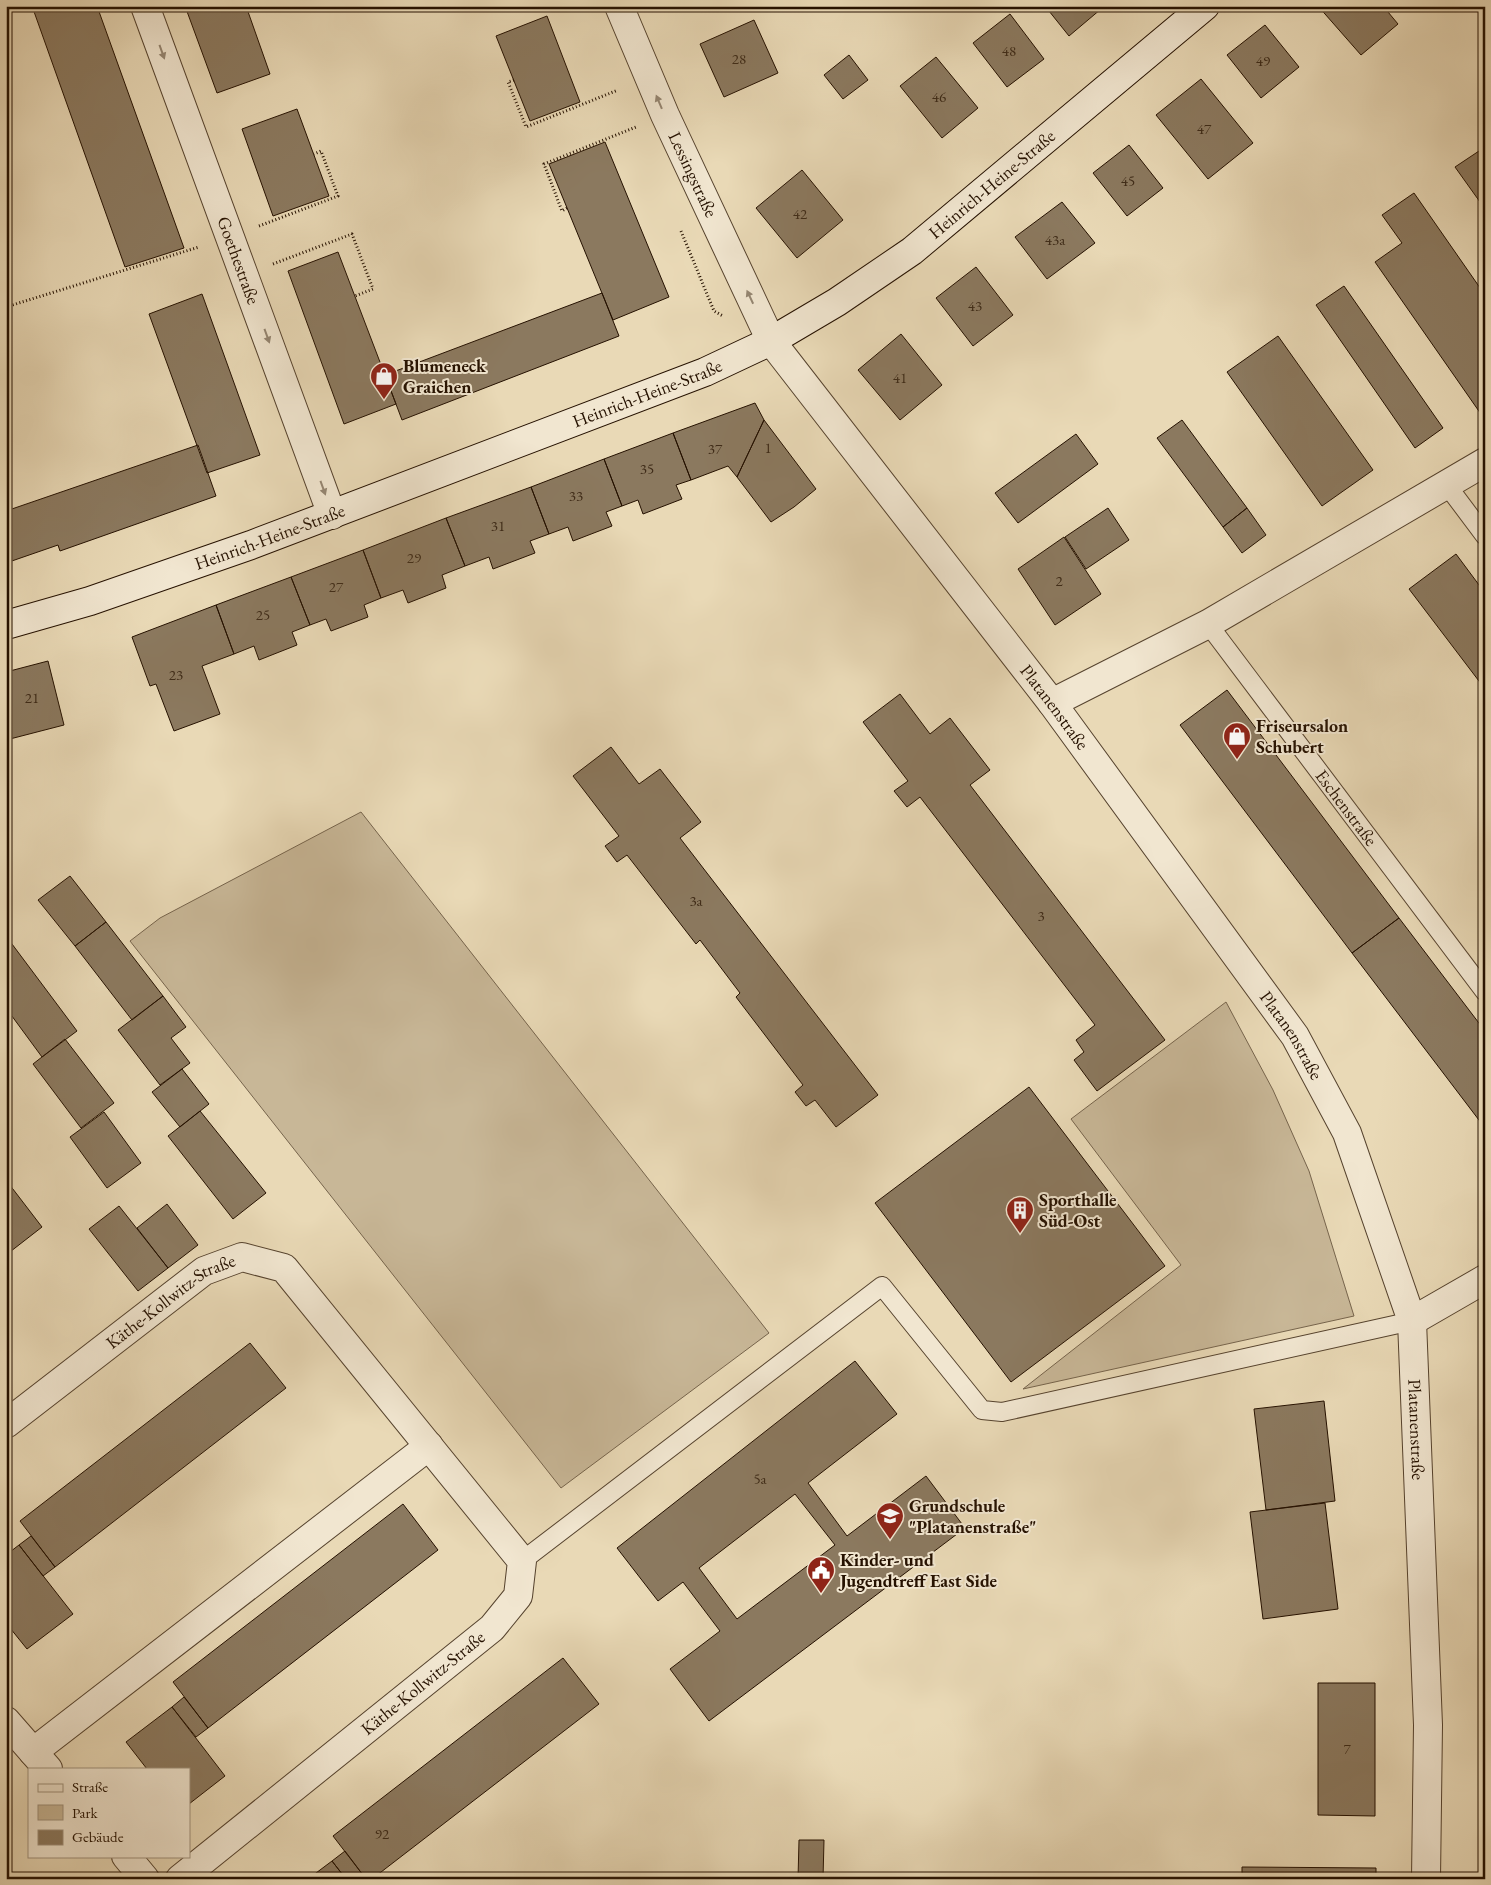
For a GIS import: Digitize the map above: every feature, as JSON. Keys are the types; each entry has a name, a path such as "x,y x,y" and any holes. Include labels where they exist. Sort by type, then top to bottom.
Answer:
{"street":[{"name":"Goethestraße","path":"145,6 332,515"},
{"name":"Lessingstraße","path":"619,6 664,115 771,341"},
{"name":"Heinrich-Heine-Straße","path":"6,625 99,598 332,515 705,372 771,341 837,302 912,251 1205,6"},
{"name":"Platanenstraße","path":"771,341 1052,703 1295,1036 1348,1133 1412,1321 1428,1725 1426,1879"},
{"path":"1052,703 1208,624 1485,462"},
{"name":"Käthe-Kollwitz-Straße","path":"6,1424 204,1271 242,1257 284,1268 522,1561 518,1596 492,1628 180,1879"},
{"path":"1412,1321 1485,1280"},
{"path":"6,1721 41,1760 429,1446"},
{"path":"128,1858 146,1879"}],"lane":[{"path":"1446,484 1485,536"},
{"name":"Eschenstraße","path":"1208,624 1485,992"},
{"path":"522,1561 882,1286 982,1410 1002,1412 1412,1321"}],"path":[{"path":"514,80 508,82 526,127 649,78"},
{"path":"567,208 562,210 544,164 664,115"},
{"path":"6,307 230,237 338,196 321,151 314,154"},
{"path":"245,275 352,234 373,289 355,296"}],"green space":[{"path":"361,812 769,1333 561,1488 130,941 160,918"},
{"path":"1226,1002 1273,1090 1309,1171 1354,1316 1023,1389 1181,1265 1071,1119"}],"building":[{"path":"32,6 97,6 184,248 125,267"},
{"path":"185,6 246,6 270,74 217,93"},
{"path":"1045,6 1099,6 1101,9 1069,36"},
{"path":"1318,6 1383,6 1398,24 1361,55"},
{"path":"1010,14 1044,59 1007,87 973,43"},
{"path":"547,16 580,102 530,121 496,36"},
{"path":"754,20 778,73 724,97 700,44"},
{"path":"1265,25 1299,67 1261,98 1227,55"},
{"path":"849,55 868,80 843,99 824,75"},
{"path":"936,57 978,108 942,138 900,86"},
{"path":"1201,79 1253,143 1208,179 1156,115"},
{"path":"297,109 329,196 273,216 242,129"},
{"path":"605,142 669,297 613,320 549,164"},
{"path":"1129,145 1163,188 1127,216 1093,173"},
{"path":"1485,147 1485,209 1455,167"},
{"path":"802,170 843,220 797,258 756,208"},
{"path":"1414,193 1485,295 1485,415 1483,417 1375,262 1402,243 1382,215"},
{"path":"1062,202 1095,243 1047,279 1015,237"},
{"path":"338,252 396,404 344,424 288,271"},
{"path":"976,267 1013,315 973,346 936,298"},
{"path":"1344,286 1443,428 1415,448 1316,305"},
{"path":"602,293 619,336 402,420 385,375"},
{"path":"202,294 260,455 207,473 149,314"},
{"path":"901,334 942,385 900,420 858,370"},
{"path":"1278,336 1373,470 1322,506 1227,372"},
{"path":"755,403 764,420 737,477 728,466 691,480 673,433"},
{"path":"764,420 816,489 794,507 771,522 737,477"},
{"path":"1182,420 1247,508 1223,527 1157,438"},
{"path":"673,433 691,480 676,485 682,499 643,514 638,500 622,506 604,459"},
{"path":"1076,434 1098,464 1018,523 995,493"},
{"path":"198,445 216,496 60,551 58,545 6,563 6,511"},
{"path":"604,459 622,506 606,512 612,526 573,541 568,527 549,534 531,487"},
{"path":"531,487 549,534 530,541 535,553 493,569 489,557 465,566 446,518"},
{"path":"1108,508 1129,540 1086,569 1065,537"},
{"path":"1247,508 1266,535 1242,553 1223,527"},
{"path":"446,518 465,566 442,575 446,588 408,603 403,590 381,598 363,550"},
{"path":"1064,537 1101,594 1055,625 1018,569"},
{"path":"363,550 381,598 364,605 368,617 331,631 326,619 310,625 291,577"},
{"path":"1456,554 1485,593 1485,689 1409,589"},
{"path":"291,577 310,625 292,632 297,645 259,660 254,646 234,654 216,605"},
{"path":"216,605 234,654 202,666 220,714 174,731 156,684 150,686 132,637"},
{"path":"48,661 64,725 6,740 6,672"},
{"path":"1227,690 1399,918 1352,953 1180,725"},
{"path":"900,694 930,734 950,718 990,770 970,785 1165,1040 1097,1091 1074,1060 1084,1052 1076,1040 1095,1025 920,797 907,807 894,791 908,781 863,722"},
{"path":"611,747 639,784 660,769 701,822 680,838 878,1095 836,1127 815,1100 806,1106 795,1092 803,1085 736,997 740,993 700,940 696,944 627,855 617,862 605,846 619,836 573,776"},
{"path":"70,876 106,922 75,946 38,900"},
{"path":"1399,918 1485,1031 1485,1128 1352,953"},
{"path":"106,922 163,996 132,1020 75,946"},
{"path":"6,936 77,1031 42,1057 6,1008"},
{"path":"163,996 186,1027 171,1038 190,1063 160,1085 118,1030"},
{"path":"65,1039 114,1103 81,1128 33,1064"},
{"path":"182,1069 209,1104 180,1127 152,1092"},
{"name":"Sporthalle Süd-Ost","path":"1029,1087 1165,1266 1011,1382 875,1203"},
{"path":"200,1111 266,1193 233,1219 168,1136"},
{"path":"104,1112 141,1163 107,1188 70,1137"},
{"path":"6,1180 42,1227 6,1255"},
{"path":"167,1204 198,1245 168,1268 137,1228"},
{"path":"119,1206 168,1268 138,1291 89,1229"},
{"path":"250,1343 286,1388 55,1567 20,1521"},
{"name":"Grundschule \"Platanenstraße\"","path":"855,1361 897,1414 808,1483 847,1536 926,1476 965,1528 709,1721 670,1669 720,1631 683,1582 658,1601 617,1548","holes":["795,1494 835,1545 737,1619 699,1568"]},
{"path":"1324,1401 1335,1501 1266,1510 1254,1409"},
{"path":"1325,1503 1338,1609 1263,1619 1250,1512"},
{"path":"403,1504 438,1550 208,1728 173,1682"},
{"path":"31,1536 55,1567 43,1576 19,1545"},
{"path":"19,1545 73,1614 27,1649 6,1623 6,1555"},
{"path":"563,1658 599,1704 372,1879 366,1879 333,1836"},
{"path":"1318,1683 1375,1683 1375,1816 1318,1815"},
{"path":"184,1697 208,1728 196,1737 172,1707"},
{"path":"172,1707 225,1776 190,1803 190,1768 146,1768 126,1742"},
{"path":"799,1840 824,1840 823,1879 798,1879"},
{"path":"345,1851 366,1879 346,1879 332,1861"},
{"path":"332,1861 346,1879 308,1879"},
{"path":"1242,1867 1376,1868 1376,1879 1242,1879"}],"place":[{"name":"Blumeneck Graichen","path":"384,400"},
{"name":"Friseursalon Schubert","path":"1237,760"},
{"name":"Sporthalle Süd-Ost","path":"1020,1234"},
{"name":"Grundschule \"Platanenstraße\"","path":"890,1540"},
{"name":"Kinder- und Jugendtreff East Side","path":"821,1594"}]}
